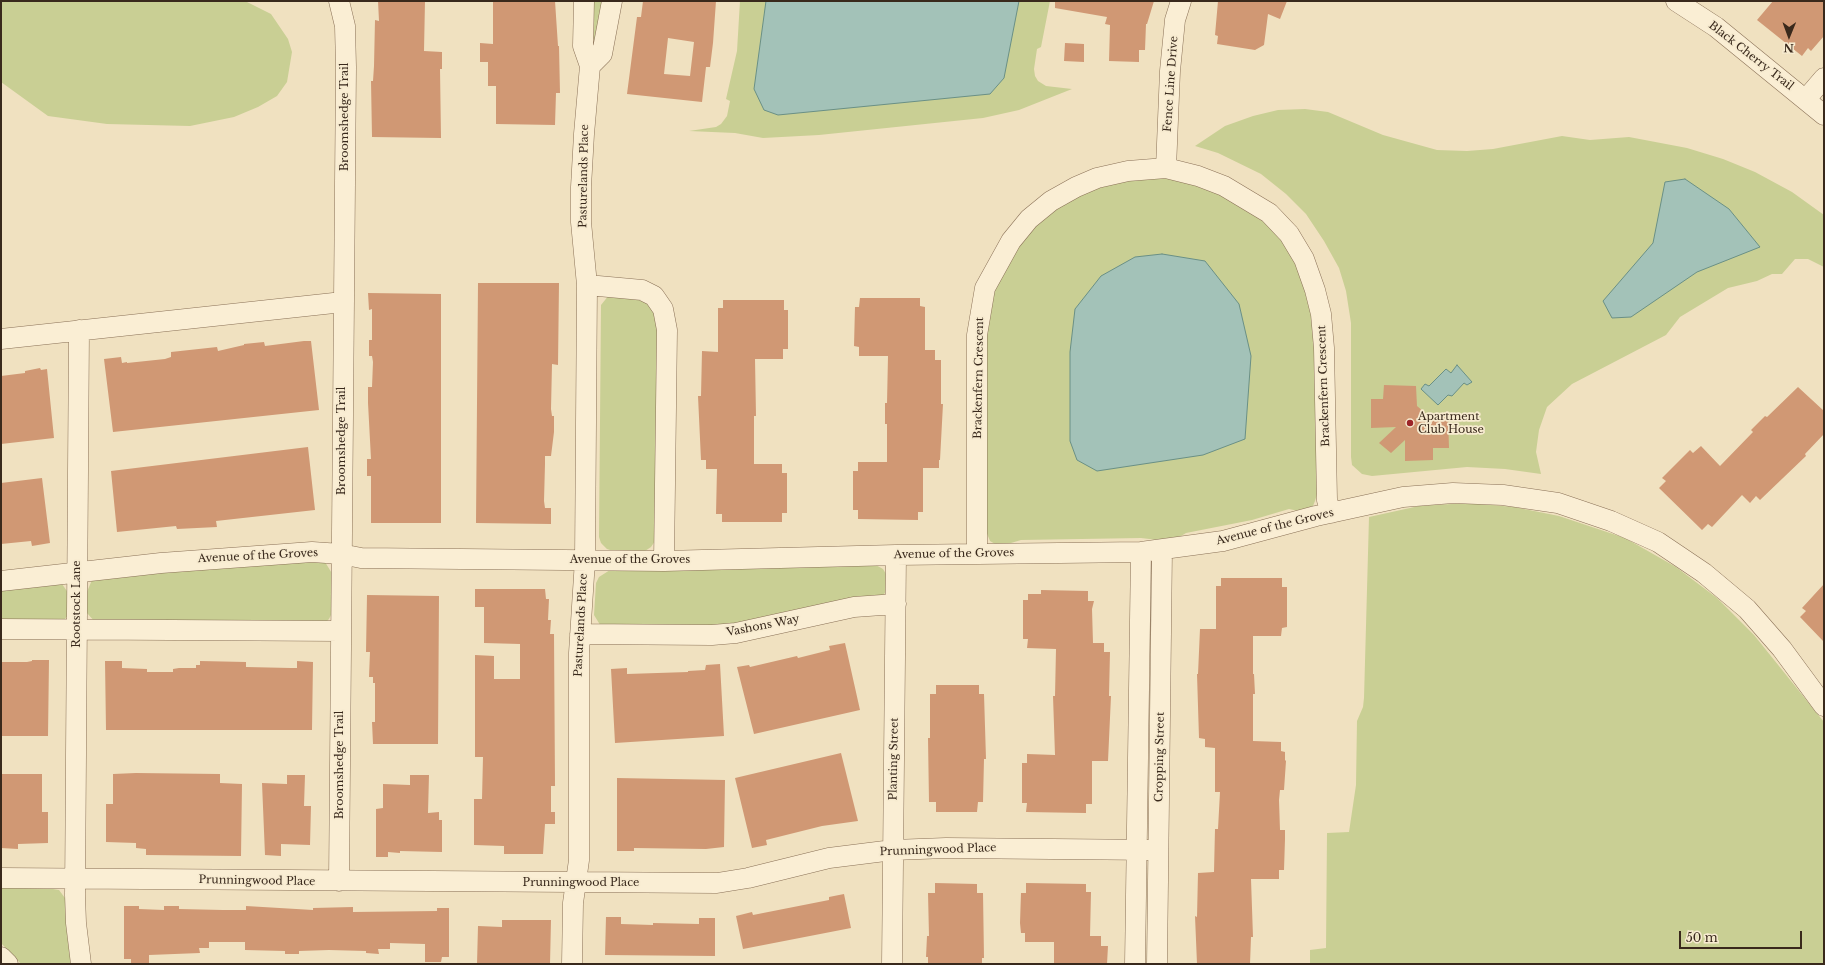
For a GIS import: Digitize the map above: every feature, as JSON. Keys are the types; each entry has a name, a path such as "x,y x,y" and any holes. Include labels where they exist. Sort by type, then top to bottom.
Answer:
{"street":[{"name":"Broomshedge Trail","path":"339,1 345,26 346,66 339,881"},
{"name":"Pasturelands Place","path":"572,964 573,903 579,860 580,634 584,560 587,285 581,222 581,187 590,66 583,46 584,1"},
{"path":"590,66 602,54 612,1"},
{"name":"Fence Line Drive","path":"1166,168 1170,70 1175,20 1181,1"},
{"name":"Black Cherry Trail","path":"1676,1 1716,27 1824,115"},
{"path":"1806,99 1824,78"},
{"name":"Brackenfern Crescent","path":"977,553 977,335 985,288 1011,241 1029,218 1051,201 1076,187 1097,178 1128,171 1166,168 1198,176 1224,186 1246,197 1269,213 1289,234 1304,259 1315,290 1321,314 1324,348 1327,500 1331,513"},
{"path":"587,285 642,290 654,296 663,309 667,330 664,561"},
{"path":"1,339 344,302"},
{"name":"Rootstock Lane","path":"79,330 76,923 81,964"},
{"name":"Avenue of the Groves","path":"1,582 161,563 312,552 341,554 361,558 664,561 977,553 1141,552 1222,541 1331,513 1402,498 1453,493 1503,495 1558,503 1611,520 1658,542 1704,573 1748,609 1782,649 1824,706"},
{"name":"Cropping Street","path":"1157,964 1162,550"},
{"name":"Cropping Street","path":"1135,964 1141,552"},
{"name":"Planting Street","path":"892,964 896,555"},
{"name":"Vashons Way","path":"580,634 712,635 736,633 854,608 896,604"},
{"path":"1,629 341,631"},
{"name":"Prunningwood Place","path":"1,878 717,883 748,878 829,858 893,850 946,848 1158,850"},
{"path":"1,957 8,964"}],"green space":[{"path":"1,1 245,1 271,14 288,39 292,52 287,82 277,96 258,107 234,117 190,126 107,124 48,116 1,82"},
{"path":"594,1 607,1 595,42 593,39"},
{"path":"740,1 1050,1 1041,47 1037,49 1034,69 1035,76 1038,81 1046,86 1072,89 1019,110 983,118 819,135 763,138 735,133 689,131 716,127 721,124 727,116 730,101 726,99 737,51"},
{"path":"1305,109 1328,112 1383,135 1437,150 1467,151 1493,149 1562,136 1590,140 1629,137 1687,148 1723,159 1755,172 1792,192 1824,215 1824,267 1808,259 1795,259 1782,274 1772,274 1757,281 1728,288 1680,317 1666,335 1572,384 1547,407 1539,430 1536,452 1541,474 1505,469 1467,467 1372,476 1362,474 1352,465 1351,457 1351,323 1346,291 1339,268 1324,241 1306,214 1286,194 1261,174 1218,153 1195,146 1225,126 1253,116 1278,110"},
{"path":"1162,177 1209,188 1261,218 1282,240 1299,268 1316,333 1317,494 1313,506 1303,512 1289,509 1252,520 1186,533 1176,539 1166,541 1141,538 1021,540 1001,546 995,544 990,541 986,531 986,337 991,301 998,281 1014,253 1032,229 1052,212 1087,192 1118,182"},
{"path":"640,294 659,317 655,541 651,547 645,551 613,551 607,549 601,543 599,537 601,305 609,295"},
{"path":"1468,503 1514,507 1559,516 1625,538 1676,567 1717,598 1754,635 1824,722 1824,964 1310,964 1310,950 1326,948 1327,833 1349,832 1356,785 1357,721 1363,707 1364,698 1369,517 1419,506"},
{"path":"307,558 325,562 333,575 333,611 326,622 95,622 87,613 86,594 92,580"},
{"path":"874,564 883,569 886,574 886,591 883,596 754,626 602,628 594,615 596,583 599,577 610,570 714,570"},
{"path":"56,582 62,584 69,594 69,614 64,620 1,623 1,587"},
{"path":"1,887 59,890 68,902 73,964 21,964 1,943"}],"water":[{"path":"766,1 1019,1 1004,78 990,94 778,115 764,110 754,89"},
{"path":"1685,179 1729,209 1760,247 1697,272 1631,317 1612,318 1603,301 1653,243 1665,182"},
{"path":"1162,254 1205,261 1239,304 1251,356 1245,439 1203,455 1097,471 1077,460 1070,441 1070,352 1075,309 1101,276 1135,257"},
{"path":"1457,365 1472,382 1467,385 1464,383 1452,396 1448,395 1438,405 1421,389 1425,384 1429,386 1446,369 1451,373"}],"building":[{"path":"378,1 425,1 424,51 442,52 442,69 440,69 441,138 372,137 371,81 373,81 374,66 375,20 379,21"},
{"path":"493,1 555,1 559,46 560,93 556,93 555,125 496,124 496,86 488,86 488,62 480,62 480,43 493,44"},
{"path":"643,1 716,1 710,67 706,67 702,102 627,94 637,17 641,17","holes":["668,38 694,42 690,76 664,74"]},
{"path":"1055,1 1154,1 1146,24 1145,50 1139,50 1139,62 1109,61 1110,25 1105,24 1107,17 1055,8"},
{"path":"1218,1 1287,1 1280,19 1268,14 1264,45 1255,50 1217,44 1218,36 1215,35"},
{"path":"1773,1 1824,1 1824,36 1811,51 1808,48 1802,56 1757,20"},
{"path":"1065,43 1084,44 1084,62 1064,61"},
{"path":"478,283 559,283 558,365 552,364 551,409 552,416 554,416 554,432 551,456 545,456 544,501 545,508 551,508 551,524 476,523"},
{"path":"368,293 441,294 441,523 371,523 371,476 367,476 367,459 371,459 368,387 372,387 373,362 372,356 369,356 369,340 372,340 372,309 369,310"},
{"path":"860,298 920,298 920,306 925,307 925,350 935,350 935,360 941,360 941,404 943,404 939,468 923,468 923,512 918,512 918,520 858,519 858,510 853,510 853,471 858,471 858,462 887,462 887,424 885,424 885,403 887,403 888,356 859,356 859,347 854,346 855,307 859,307"},
{"path":"723,300 784,300 784,310 788,310 788,349 783,349 783,359 755,359 756,416 754,416 754,464 782,464 782,473 787,473 787,513 782,513 782,522 722,522 722,514 716,514 717,469 706,469 706,460 701,460 698,396 701,396 702,351 718,352 718,308 723,308"},
{"path":"311,341 319,410 113,432 104,359 121,357 122,363 127,363 165,359 171,357 171,352 217,347 218,351 244,344 264,342 265,346"},
{"path":"40,368 41,370 47,369 54,438 1,444 1,376 25,373 25,371"},
{"name":"Apartment Club House","path":"1384,385 1416,386 1417,406 1430,417 1448,417 1449,448 1433,448 1433,460 1405,461 1405,440 1391,453 1379,443 1396,427 1371,428 1371,399 1383,399"},
{"path":"1798,387 1824,411 1824,434 1805,454 1806,456 1760,500 1756,496 1750,503 1742,495 1712,527 1708,524 1702,530 1659,488 1666,481 1662,478 1690,450 1693,453 1701,446 1720,466 1753,432 1751,430 1765,416 1767,417"},
{"path":"308,447 315,510 216,521 217,527 177,529 176,526 117,532 111,471"},
{"path":"42,478 50,543 32,546 31,541 1,544 1,483"},
{"path":"1221,578 1282,578 1282,587 1287,587 1287,627 1282,628 1281,636 1253,636 1253,674 1255,694 1253,694 1253,741 1281,742 1281,751 1285,752 1286,761 1284,790 1280,790 1279,800 1280,830 1285,830 1284,870 1279,870 1279,879 1251,879 1253,937 1251,937 1250,964 1197,964 1195,916 1197,917 1198,873 1214,872 1215,829 1218,829 1220,792 1215,792 1215,748 1205,747 1205,739 1199,738 1197,674 1200,629 1216,629 1216,586 1221,586"},
{"path":"1824,584 1824,642 1800,617 1806,611 1802,608"},
{"path":"475,589 545,589 546,599 549,599 548,620 551,620 550,634 554,634 555,786 551,786 551,812 555,812 555,824 545,824 543,854 504,854 504,846 474,845 474,799 482,799 483,757 475,757 475,655 494,656 494,679 520,679 520,644 484,643 484,607 475,607"},
{"path":"1041,590 1088,591 1088,601 1094,601 1092,609 1093,643 1104,643 1104,652 1110,652 1109,696 1111,696 1108,761 1092,761 1092,804 1086,804 1086,813 1026,812 1027,803 1022,803 1022,763 1027,763 1027,754 1055,755 1053,696 1055,696 1056,649 1027,648 1028,639 1023,639 1023,600 1028,600 1028,594 1041,594"},
{"path":"367,595 439,596 438,744 373,744 372,722 375,722 375,683 373,683 373,677 369,677 370,652 366,652"},
{"path":"845,643 860,710 754,734 737,667 749,665 750,667 797,656 798,658 830,650 829,646"},
{"path":"32,660 49,660 48,736 1,736 1,662 27,662"},
{"path":"105,661 122,661 122,668 147,669 147,672 173,672 173,669 196,668 196,665 200,665 200,661 246,662 246,667 291,668 297,668 297,661 313,662 312,730 106,730"},
{"path":"720,664 724,736 615,743 611,669 627,668 627,674 688,672 705,670 706,665"},
{"path":"936,685 979,685 979,694 984,694 986,759 984,759 983,802 978,802 977,812 936,812 936,802 929,802 928,738 930,738 930,694 936,694"},
{"path":"841,753 858,821 822,826 766,840 767,845 752,848 735,778"},
{"path":"1,774 42,774 42,812 48,812 48,843 18,844 18,849 1,848"},
{"path":"113,774 220,774 220,783 242,784 241,856 146,855 146,849 136,848 136,843 106,842 106,804 113,804"},
{"path":"287,775 305,775 304,806 311,806 310,845 281,844 281,856 265,855 262,783 287,784"},
{"path":"410,775 429,775 428,813 439,812 439,820 442,820 442,852 400,851 400,853 388,852 388,857 376,857 376,809 383,808 383,784 410,785"},
{"path":"617,778 725,780 724,847 706,849 634,848 634,851 617,851"},
{"path":"935,883 977,884 977,893 983,893 984,958 982,958 982,964 928,964 928,957 926,957 927,936 929,936 928,893 935,893"},
{"path":"1026,883 1086,884 1086,892 1091,892 1090,936 1101,936 1101,946 1108,946 1107,964 1054,964 1054,942 1025,942 1025,933 1021,933 1020,923 1021,893 1026,893"},
{"path":"844,894 851,928 743,949 736,916 752,912 753,915 829,900 829,897"},
{"path":"124,906 139,906 139,909 164,910 164,906 179,906 179,909 223,910 246,910 246,906 313,910 313,908 353,907 353,912 437,911 437,908 449,908 449,957 442,957 441,962 425,962 425,944 390,943 390,949 378,949 379,954 366,953 366,951 329,950 299,951 299,954 285,954 285,951 245,950 245,942 209,942 209,948 199,948 200,953 149,955 149,964 131,964 131,959 124,959"},
{"path":"606,917 621,917 621,924 653,925 653,923 699,924 699,918 715,918 715,956 605,955"},
{"path":"502,920 551,920 550,964 477,964 478,926 502,927"}],"place":[{"name":"Apartment Club House","path":"1410,423"}]}
